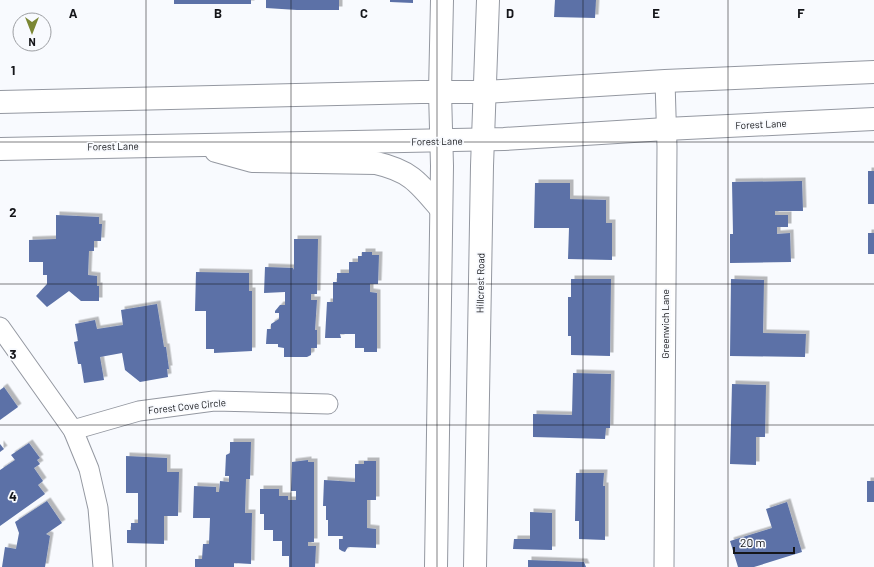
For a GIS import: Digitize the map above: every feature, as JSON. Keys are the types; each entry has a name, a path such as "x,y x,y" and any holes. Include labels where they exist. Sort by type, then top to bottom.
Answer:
{"main road":[{"path":"436,567 441,209 440,92 442,0"},
{"name":"Hillcrest Road","path":"475,567 484,92 488,0"},
{"path":"0,102 484,92 874,72"},
{"name":"Forest Lane","path":"0,149 483,140 874,119"},
{"path":"192,145 252,161 376,163 394,167 410,176 423,188 441,209"}],"street":[{"name":"Greenwich Lane","path":"664,567 665,82"},
{"path":"0,327 73,430 89,469 98,508 103,567"},
{"name":"Forest Cove Circle","path":"73,430 139,411 214,401 328,404"}],"building":[{"path":"174,0 251,0 251,4 174,4"},
{"path":"266,0 339,0 339,10 266,8"},
{"path":"390,0 413,0 413,3 390,2"},
{"path":"555,0 596,0 595,18 554,17"},
{"path":"868,171 874,171 874,204 868,204"},
{"path":"802,181 803,211 775,211 775,215 788,215 788,227 777,227 777,234 790,233 791,262 730,263 730,234 733,234 732,182"},
{"path":"535,183 570,183 570,199 606,200 606,223 612,223 612,260 568,259 569,228 534,228"},
{"path":"56,215 99,217 99,224 102,224 101,241 94,241 94,251 89,251 88,275 97,276 99,301 81,301 69,291 47,307 36,296 47,284 47,275 43,275 43,262 29,262 29,240 56,239"},
{"path":"868,233 874,233 874,254 868,254"},
{"path":"294,239 318,239 317,294 311,294 311,300 317,300 315,330 317,330 317,348 311,348 311,355 307,357 284,357 284,348 278,347 278,344 266,344 267,329 271,329 271,324 279,319 279,313 275,313 275,311 280,305 285,305 285,292 264,293 265,267 293,268 294,270"},
{"path":"362,252 372,252 372,255 379,255 378,284 370,284 370,292 377,293 377,352 364,352 364,348 355,348 355,334 340,334 341,338 325,338 327,302 333,302 333,282 337,282 337,273 349,273 349,262 358,262 358,256 362,256"},
{"path":"196,272 249,273 249,291 252,291 252,351 214,353 214,349 206,349 206,311 195,311"},
{"path":"571,279 611,279 610,356 571,355 571,336 568,336 568,297 571,297"},
{"path":"731,279 764,280 763,333 806,334 805,357 730,356"},
{"path":"157,304 164,347 166,347 169,369 167,369 168,377 140,382 125,370 122,353 100,357 104,380 84,383 81,364 78,364 74,342 78,341 75,324 95,320 97,329 123,325 121,310"},
{"path":"573,373 611,374 610,428 606,428 605,439 533,437 533,414 572,415"},
{"path":"732,384 766,385 765,437 756,437 756,465 730,464"},
{"path":"4,387 18,407 0,420 0,390"},
{"path":"230,442 251,442 250,479 246,479 245,513 252,513 251,564 234,563 234,567 195,567 195,559 202,559 203,544 209,544 210,518 193,518 194,486 216,487 216,492 219,492 220,481 229,482 229,476 225,476 226,455 230,453"},
{"path":"29,443 40,458 37,460 40,464 34,468 43,481 38,485 45,494 0,526 0,470 15,460 11,455"},
{"path":"0,444 4,449 0,452"},
{"path":"126,456 167,458 167,472 179,472 178,516 164,516 164,544 127,543 127,530 131,530 131,523 138,523 138,493 126,493"},
{"path":"308,460 308,462 314,462 314,542 308,542 308,546 316,546 315,567 289,567 289,556 282,556 282,541 273,541 273,530 264,530 264,514 260,514 260,489 279,489 279,496 288,496 288,500 296,500 296,491 291,491 292,462"},
{"path":"364,461 376,461 376,500 367,500 367,528 376,529 376,548 348,547 345,552 339,549 339,539 343,539 343,536 328,536 326,506 323,506 324,480 355,482 355,464 364,464"},
{"path":"576,473 604,473 605,540 579,539 579,521 575,521"},
{"path":"867,481 874,481 874,502 867,502"},
{"path":"47,501 62,523 46,534 50,536 45,567 2,567 5,547 16,549 19,533 15,522"},
{"path":"787,502 802,552 754,567 738,567 730,541 772,528 766,509"},
{"path":"530,512 552,513 552,550 513,549 514,539 530,539"},
{"path":"528,560 584,562 586,567 528,567"}]}
